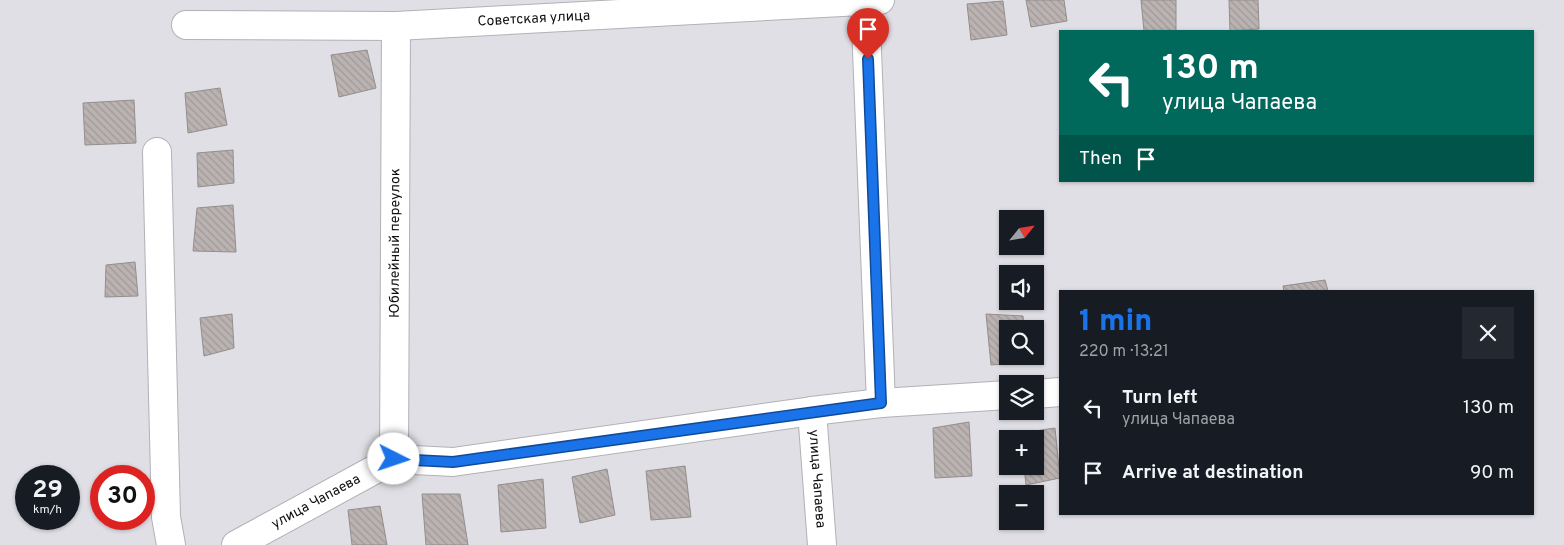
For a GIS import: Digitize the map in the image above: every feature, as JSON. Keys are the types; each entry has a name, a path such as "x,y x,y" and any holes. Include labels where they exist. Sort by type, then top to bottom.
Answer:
{"street":[{"name":"Советская улица","path":"186,24 396,26 870,1"},
{"path":"870,1 881,403"},
{"name":"Юбилейный переулок","path":"394,459 396,26"},
{"path":"157,152 166,517 171,545"},
{"path":"1044,393 1059,392"},
{"name":"улица Чапаева","path":"236,545 394,459 453,462 881,403 999,396"},
{"name":"улица Чапаева","path":"812,412 822,545"}],"building":[{"path":"1026,0 1064,0 1067,21 1031,27"},
{"path":"1141,0 1176,0 1176,30 1144,30"},
{"path":"1229,0 1258,0 1259,29 1230,30"},
{"path":"1003,1 1007,35 971,40 967,4"},
{"path":"367,50 376,88 339,97 331,55"},
{"path":"220,88 227,125 188,133 185,93"},
{"path":"134,100 136,143 85,145 83,103"},
{"path":"233,150 234,183 198,187 197,153"},
{"path":"233,205 236,252 193,251 197,208"},
{"path":"135,262 138,296 105,297 106,265"},
{"path":"1325,280 1328,290 1284,290 1283,286"},
{"path":"232,314 234,348 204,356 200,318"},
{"path":"986,314 1023,316 1023,320 999,320 999,364 991,365"},
{"path":"969,422 972,476 935,478 933,428"},
{"path":"1055,428 1059,478 1026,485 1025,475 1044,475 1044,430 1042,430"},
{"path":"685,466 691,517 651,520 646,471"},
{"path":"607,469 615,515 580,523 572,477"},
{"path":"543,479 546,528 501,532 498,485"},
{"path":"422,494 460,494 468,545 426,545"},
{"path":"380,506 387,545 352,545 348,510"}],"route":[{"path":"394,459 453,462 881,403 868,59"}]}
